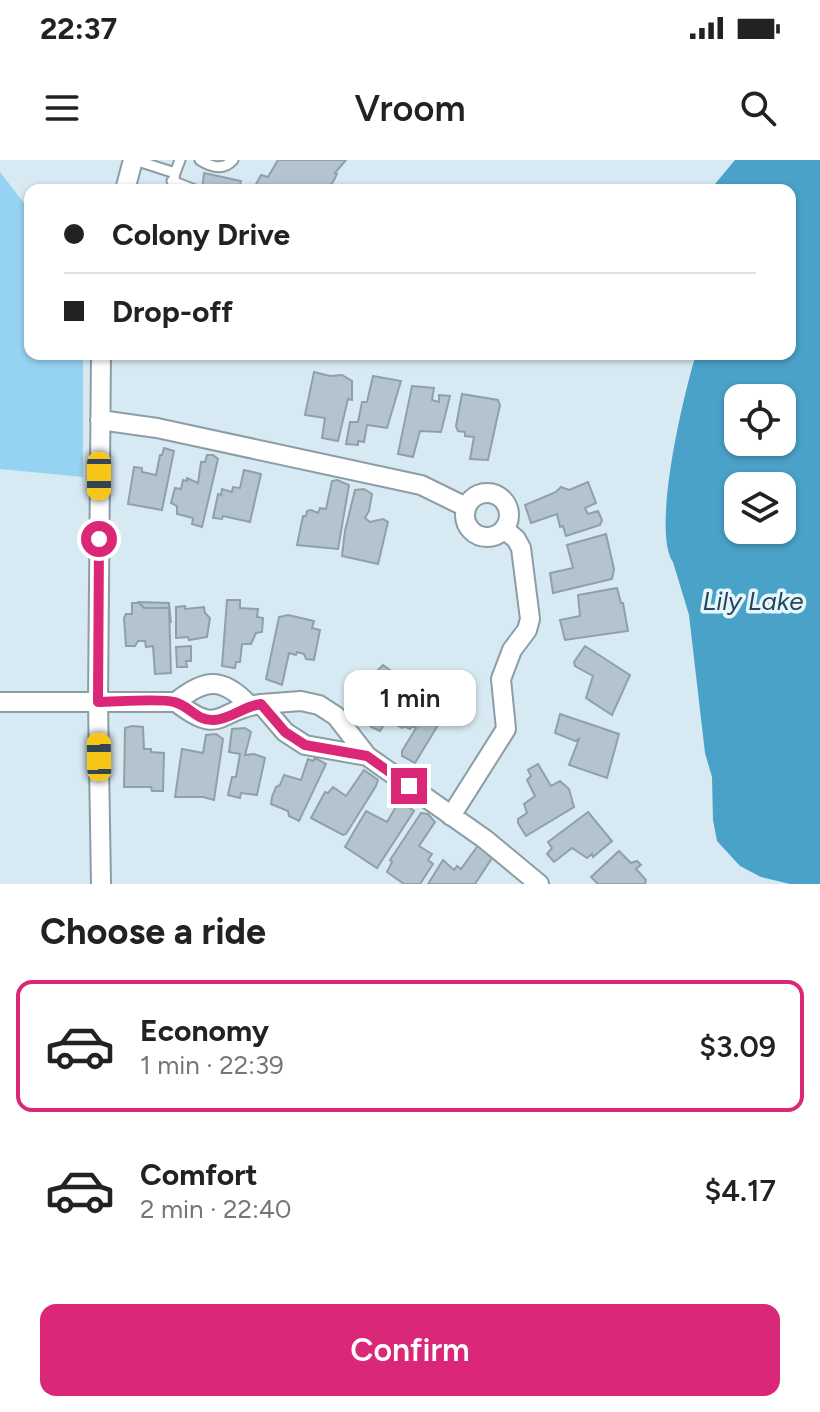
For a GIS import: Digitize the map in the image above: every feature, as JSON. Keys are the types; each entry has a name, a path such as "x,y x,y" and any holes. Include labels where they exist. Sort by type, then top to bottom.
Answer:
{"street":[{"path":"127,184 134,160"},
{"path":"101,360 98,702 101,884"},
{"path":"100,420 157,428 421,485 466,507"},
{"path":"478,495 499,497 505,502 509,515 504,529 492,536 478,535 467,525 466,507 478,495"},
{"path":"451,816 506,729 501,679 512,650 527,630 530,619 521,548 504,529"},
{"path":"0,702 176,702 197,686 212,683 231,689 255,704 285,732 305,745 367,756"},
{"path":"176,702 193,715 210,720 227,717 255,704 301,701 319,705 336,716 367,756 486,840 539,884"}],"lane":[{"path":"134,160 173,181 180,160"},
{"path":"200,160 223,167 233,160"}],"shaded area":[{"path":"0,172 24,203 24,360 83,360 83,477 0,469"}],"water":[{"name":"Lily Lake","path":"735,160 820,160 820,884 790,884 761,877 740,866 717,841 712,777 705,753 689,615 667,545 667,492 694,360 796,360 796,184 715,184"}],"building":[{"path":"278,160 346,160 335,173 331,184 256,184 261,175 268,177"},
{"path":"204,173 241,181 240,184 203,184"},
{"path":"314,372 342,375 352,381 352,400 348,399 338,441 322,438 325,418 305,415"},
{"path":"373,376 401,381 387,428 367,425 364,442 346,444 350,422 358,422"},
{"path":"412,386 434,388 432,400 439,402 439,395 450,396 441,432 420,431 413,457 398,454"},
{"path":"462,394 498,400 500,405 488,460 470,459 474,437 465,436 465,432 458,431 456,426"},
{"path":"164,448 174,451 162,510 128,504 134,467 156,475"},
{"path":"207,455 218,459 202,527 192,524 193,518 177,514 177,506 171,503 175,488 181,489 183,480 187,481 187,478 198,483 201,462 205,462"},
{"path":"244,470 261,474 250,522 223,516 222,519 213,518 218,494 221,495 222,489 232,492 233,487 240,488"},
{"path":"332,481 349,485 338,549 297,545 303,516 307,511 318,513 320,508 326,509"},
{"path":"588,482 596,503 585,508 588,514 598,511 602,520 600,525 566,536 557,514 531,523 525,505 561,487 569,490"},
{"path":"364,489 372,494 365,518 370,522 383,519 388,522 378,564 342,556 355,490"},
{"path":"606,534 614,569 612,579 553,593 550,573 573,568 567,545"},
{"path":"617,588 628,631 565,640 560,620 580,616 578,595"},
{"path":"227,600 240,600 240,608 258,609 257,617 263,618 262,632 256,633 251,644 242,644 240,662 236,662 235,668 222,666"},
{"path":"139,602 169,603 171,623 169,608 144,608"},
{"path":"132,603 139,603 144,608 169,608 171,673 155,674 153,646 146,647 145,641 126,646 124,618 126,614 132,614"},
{"path":"185,606 185,609 204,607 210,618 207,637 189,640 188,637 176,638 176,607"},
{"path":"288,615 314,621 312,628 320,630 314,660 306,659 304,654 297,652 296,655 289,653 282,685 266,679 279,617"},
{"path":"191,646 191,661 186,661 187,667 177,667 176,647"},
{"path":"585,646 630,675 612,715 586,698 593,676 575,666 574,662"},
{"path":"383,665 410,685 393,711 387,706 385,708 390,715 380,731 371,727 367,720 376,705 381,707 383,704 366,694 371,677"},
{"path":"416,688 426,694 423,700 446,712 415,763 402,756 402,751 416,728 402,728 395,724"},
{"path":"560,714 619,734 607,778 569,765 579,739 575,741 555,733"},
{"path":"143,727 144,749 164,753 163,791 152,791 151,787 124,787 125,728"},
{"path":"245,728 251,732 245,755 265,758 257,795 241,793 240,798 228,795 232,777 236,777 240,754 229,752 232,729"},
{"path":"216,734 223,739 214,800 175,797 182,749 203,753 206,735"},
{"path":"315,758 326,764 299,821 289,816 288,811 271,804 272,797 284,775 301,780 308,759 313,761"},
{"path":"538,764 551,786 560,781 569,789 574,807 526,836 518,819 527,813 524,804 535,796 527,780 531,776 528,770"},
{"path":"364,770 378,780 346,834 311,818 325,792 328,793 333,787 346,796"},
{"path":"400,800 414,811 377,868 345,847 366,811 387,822"},
{"path":"588,812 612,841 593,857 592,854 587,858 572,848 554,862 547,854 552,848 548,842"},
{"path":"421,813 428,814 435,822 419,846 432,854 428,860 433,864 420,884 404,884 387,872 392,862 390,860"},
{"path":"479,844 492,858 475,884 428,884 443,860 454,870 457,866 461,869"},
{"path":"619,851 631,863 637,861 641,865 636,869 646,880 645,884 598,884 591,877"}],"route":[{"path":"99,539 98,702 176,702 193,715 210,720 219,720 249,705 261,704 285,732 305,745 367,756 409,786"}]}
